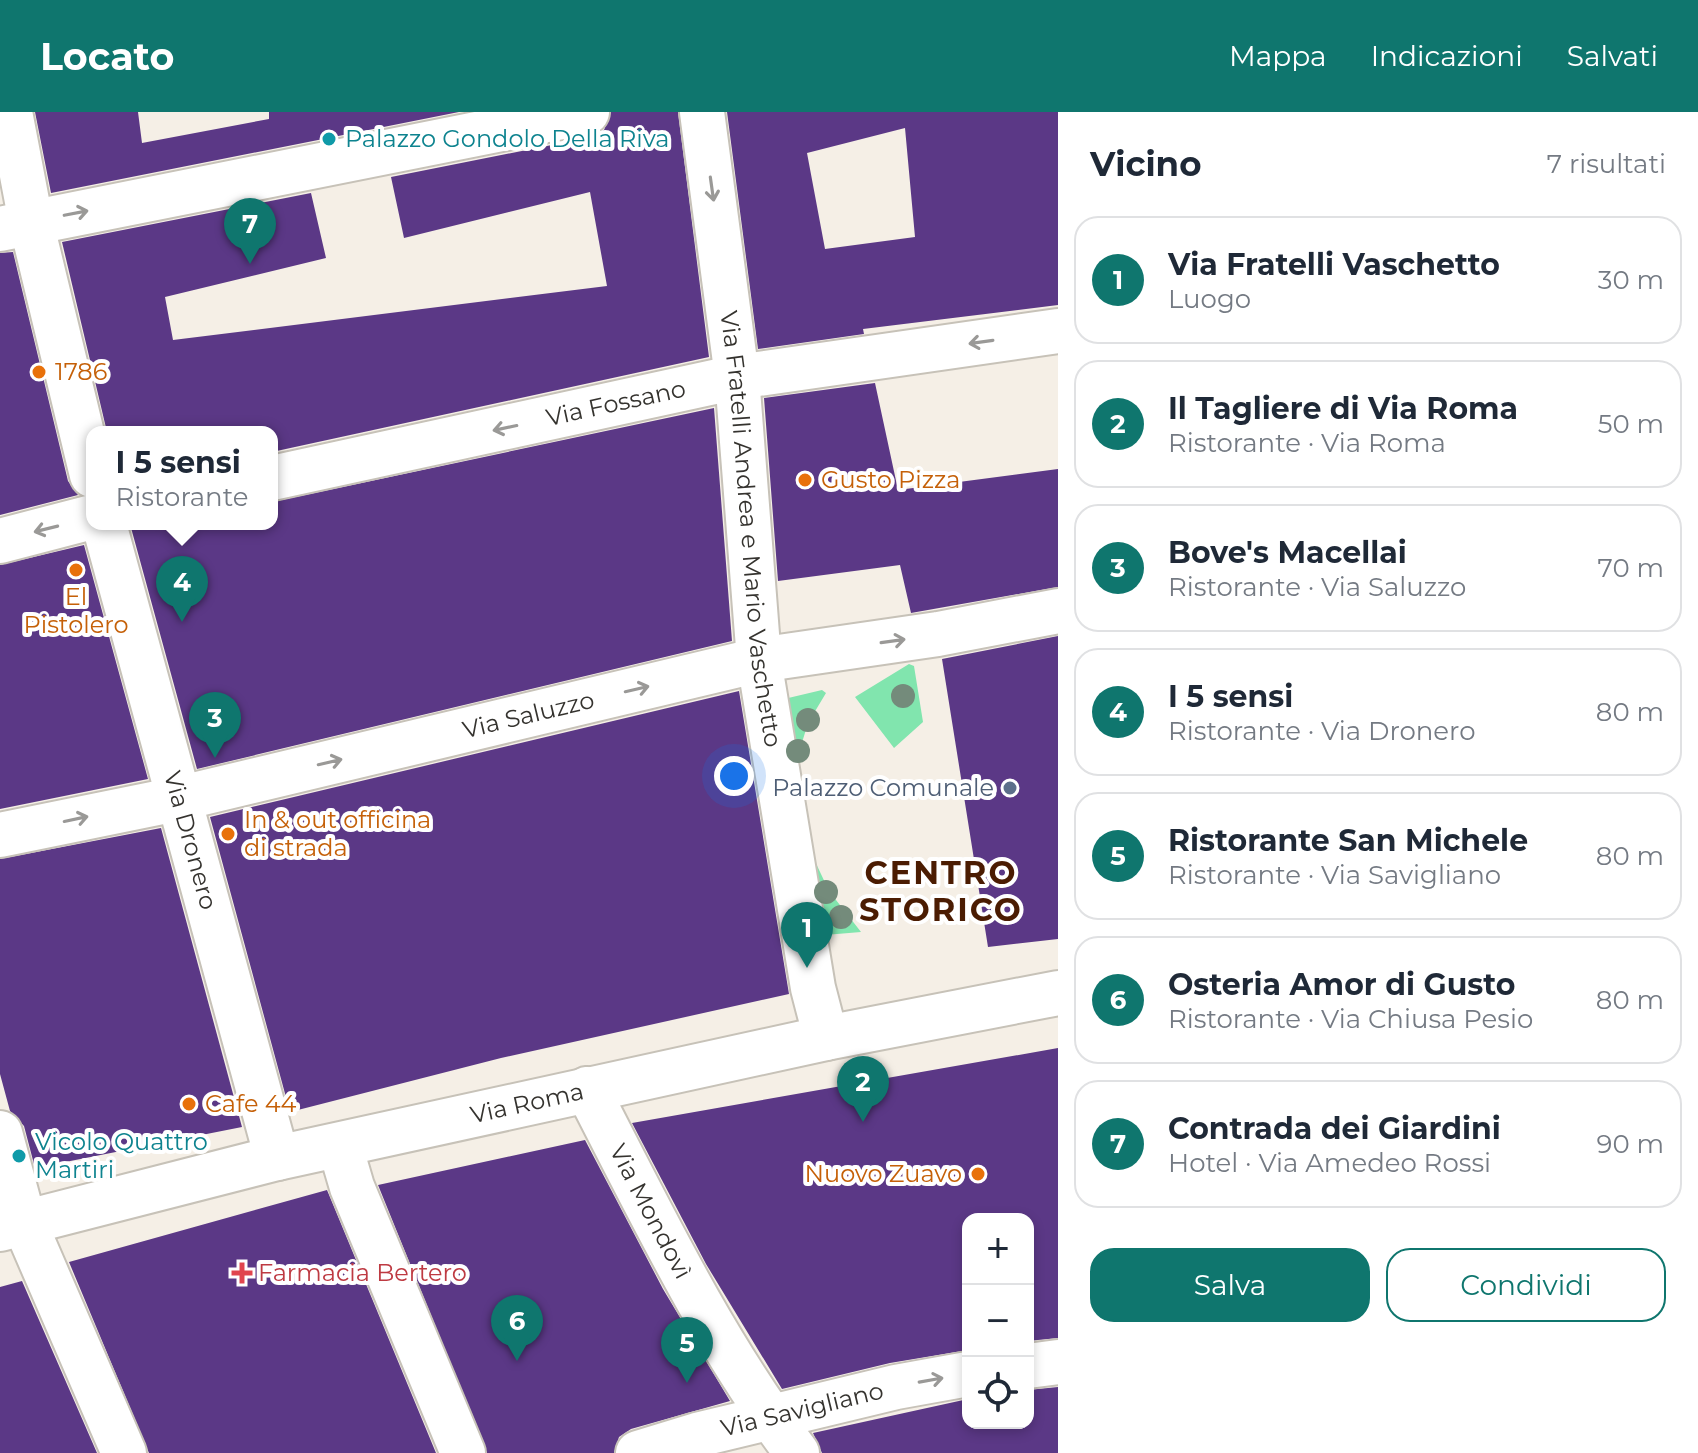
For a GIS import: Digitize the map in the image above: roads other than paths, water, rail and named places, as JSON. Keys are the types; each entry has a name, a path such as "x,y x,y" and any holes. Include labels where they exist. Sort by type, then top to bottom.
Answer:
{"street":[{"path":"10,112 15,225 86,456"},
{"path":"15,225 587,112"},
{"name":"Via Fratelli Andrea e Mario Vaschetto","path":"702,112 737,377 759,660 813,988 826,1038"},
{"name":"Via Fossano","path":"278,477 737,377 1058,331"},
{"path":"0,541 86,519"},
{"name":"Via Dronero","path":"106,530 277,1158"},
{"name":"Via Saluzzo","path":"0,835 177,799 759,660 938,634 1058,611"},
{"name":"Via Roma","path":"12,1225 277,1158 587,1089 1058,993"},
{"name":"Via Mondovì","path":"587,1089 678,1263 770,1420 797,1453"},
{"path":"0,1133 12,1225 124,1453"},
{"path":"340,1146 352,1187 463,1453"},
{"path":"1034,1365 1058,1362"},
{"name":"Via Savigliano","path":"638,1453 697,1435 770,1420 896,1387 962,1375"}],"place":[{"name":"Palazzo Gondolo Della Riva","path":"329,139"},
{"name":"Contrada dei Giardini","path":"250,264"},
{"name":"1786","path":"39,372"},
{"name":"Gusto Pizza","path":"805,480"},
{"name":"El Pistolero","path":"76,570"},
{"name":"I 5 sensi","path":"182,622"},
{"name":"Bove's Macellai","path":"215,758"},
{"name":"Palazzo Comunale","path":"1010,788"},
{"name":"In & out officina di strada","path":"228,834"},
{"name":"Via Fratelli Vaschetto","path":"807,968"},
{"name":"Cafe 44","path":"189,1104"},
{"name":"Il Tagliere di Via Roma","path":"863,1122"},
{"name":"Vicolo Quattro Martiri","path":"19,1156"},
{"name":"Nuovo Zuavo","path":"978,1174"},
{"name":"Farmacia Bertero","path":"242,1273"},
{"name":"Osteria Amor di Gusto","path":"517,1361"},
{"name":"Ristorante San Michele","path":"687,1383"}],"district":[{"name":"CENTRO STORICO","path":"941,892"}]}
